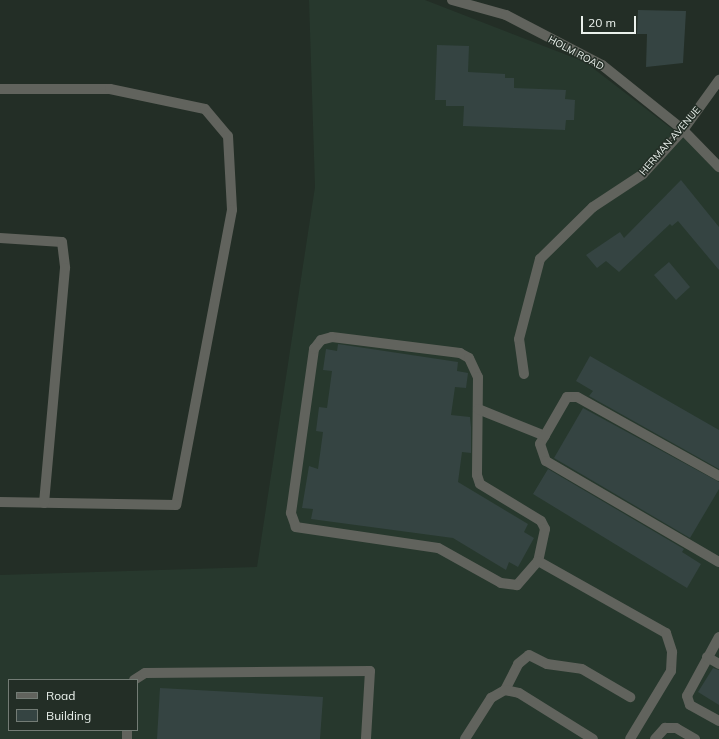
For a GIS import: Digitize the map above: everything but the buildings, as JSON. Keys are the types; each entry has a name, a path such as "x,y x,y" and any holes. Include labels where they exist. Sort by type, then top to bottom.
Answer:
{"street":[{"name":"HOLM ROAD","path":"452,0 506,15 602,65 682,130 719,167"},
{"name":"HERMAN AVENUE","path":"524,374 519,339 540,259 593,207 643,174 682,130 719,80"},
{"path":"0,89 110,89 205,109 228,136 232,210 176,505 0,502"},
{"path":"0,238 62,242 65,268 44,503"},
{"path":"332,337 460,353 469,358 478,377 477,475 480,484 541,521 545,542 538,561 517,585 508,586 449,551 308,531 296,527 291,513 314,349 320,340 332,337"},
{"path":"719,476 577,397 567,397 540,444 546,461 719,562"},
{"path":"478,409 545,436"},
{"path":"538,561 666,633 672,652 671,671 630,739"},
{"path":"719,637 687,696 690,704 719,721"},
{"path":"465,739 491,698 505,690 518,664 529,655 547,664 582,669 630,697"},
{"path":"707,657 719,664"},
{"path":"136,679 145,673 370,671 366,739"},
{"path":"505,690 519,693 592,739"},
{"path":"655,739 665,728 676,728 695,739"}],"shaded area":[{"path":"309,0 425,0 585,62 719,165 719,739 0,739 0,575 257,567 315,187"}]}
